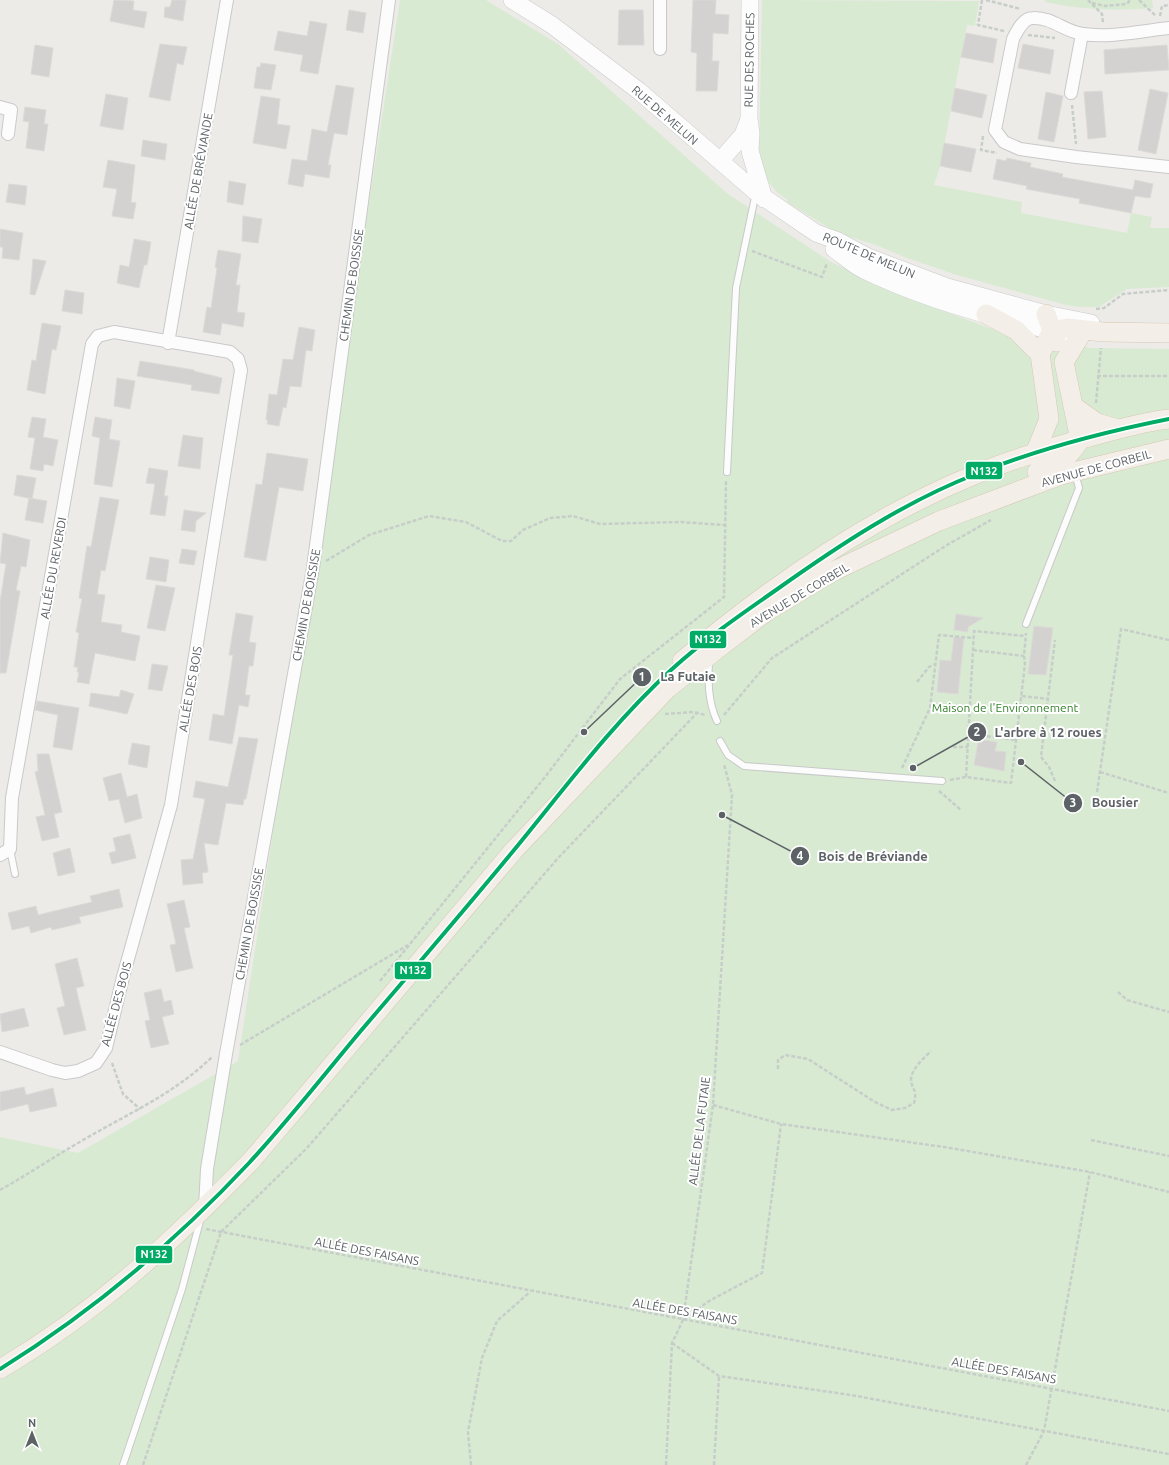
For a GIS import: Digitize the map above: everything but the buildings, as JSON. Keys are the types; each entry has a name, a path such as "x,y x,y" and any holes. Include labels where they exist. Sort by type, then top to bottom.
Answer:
{"main road":[{"path":"986,314 1016,330 1040,354"},
{"path":"1051,320 1068,328 1103,332 1169,333"},
{"path":"1051,320 1040,354 1049,419 1070,453"},
{"path":"1051,320 1064,362 1073,406 1070,453"},
{"path":"1064,362 1080,336"},
{"path":"1073,406 1097,423 1118,429"},
{"path":"1035,453 1049,419"},
{"path":"515,849 586,760 643,697 674,667 724,626 832,550 919,501 975,474 1035,453 1070,453 1118,429 1169,419"},
{"name":"AVENUE DE CORBEIL","path":"0,1369 101,1302 204,1209 251,1161 515,849 667,689 710,655 767,612 834,571 939,521 1070,453 1096,466 1169,449"}],"street":[{"name":"ALLÉE DE BRÉVIANDE","path":"168,343 227,0"},
{"name":"CHEMIN DE BOISSISE","path":"204,1209 207,1169 226,1054 313,568 389,0"},
{"name":"RUE DE MELUN","path":"512,0 552,25 639,91 760,196 816,233"},
{"path":"660,0 660,49"},
{"name":"RUE DES ROCHES","path":"750,0 750,151 760,196"},
{"path":"1169,28 1104,34 1082,34 1046,20 1032,18 1020,26 1012,39 995,130 1004,142 1020,149 1076,157 1169,167"},
{"path":"1070,93 1082,34"},
{"path":"0,107 11,110 8,134"},
{"name":"RUE DES ROCHES","path":"720,161 743,135 749,119"},
{"name":"RUE DES ROCHES","path":"739,177 750,151"},
{"name":"ROUTE DE MELUN","path":"816,233 833,249 863,269 925,295 986,314 1051,320"},
{"name":"ROUTE DE MELUN","path":"816,233 838,241 868,257 947,287 1051,320"},
{"path":"1051,320 1103,332 1169,341"},
{"path":"1051,320 1080,336 1130,327 1169,326"},
{"name":"ALLÉE DU REVERDI","path":"5,852 12,798 92,344 98,336 114,332 168,343"},
{"name":"ALLÉE DES BOIS","path":"0,1052 65,1073 78,1072 96,1063 106,1048 123,977 171,805 241,370 238,359 230,352 168,343"}],"lane":[{"path":"727,472 736,288 760,196"},
{"path":"1026,624 1079,488 1070,453"},
{"path":"710,655 708,681 712,711 717,721"},
{"path":"720,741 728,755 744,766 942,781"},
{"name":"ALLÉE DU REVERDI","path":"5,852 15,874"},
{"path":"123,1465 182,1289 204,1209"}],"path":[{"path":"982,0 978,25 1005,31 1003,37"},
{"path":"986,0 1024,9"},
{"path":"1088,0 1102,14 1104,34"},
{"path":"1092,3 1104,6 1127,4 1130,0"},
{"path":"1139,0 1159,18"},
{"path":"1155,20 1159,18 1162,6 1169,6"},
{"path":"1070,93 1077,135 1076,157"},
{"path":"984,131 981,150 1000,154"},
{"path":"1097,423 1097,376 1103,332 1104,308"},
{"path":"1097,376 1169,376"},
{"path":"375,987 545,777 620,679 724,597 724,526 727,472"},
{"path":"313,568 369,534 429,516 466,522 502,541 511,541 523,530 550,518 573,516 600,524 681,522 724,526"},
{"path":"641,716 680,712 697,713 717,721 772,658 947,546 995,518"},
{"path":"942,781 966,776 1011,783 1026,664 1024,656 1026,624"},
{"path":"1097,792 1121,629 1169,640"},
{"path":"966,776 974,630 1025,636"},
{"path":"904,762 931,704 939,635 974,638"},
{"path":"1055,640 1041,758 1049,766 1055,781"},
{"path":"973,650 1024,656"},
{"path":"917,682 929,667 935,663"},
{"path":"1022,696 1048,699"},
{"path":"931,704 970,706"},
{"path":"143,1465 221,1232 307,1148 559,857 697,713"},
{"path":"969,734 1016,740"},
{"name":"ALLÉE DE LA FUTAIE","path":"666,1465 672,1343 683,1320 713,1105 732,795 720,741"},
{"path":"953,747 968,746"},
{"path":"1100,772 1169,793"},
{"path":"930,781 942,796 961,810"},
{"path":"0,1190 44,1165 77,1143 162,1096 201,1069 212,1057 226,1054 409,944"},
{"path":"1118,992 1127,1000 1169,1012"},
{"path":"106,1048 123,1094 140,1109"},
{"path":"778,1069 778,1060 785,1054 808,1059 875,1102 892,1110 904,1108 914,1103 916,1095 911,1080 914,1069 931,1051"},
{"path":"713,1105 781,1124 944,1147 1090,1172 1169,1192"},
{"path":"683,1320 709,1301 762,1273 781,1124"},
{"path":"1091,1140 1169,1156"},
{"path":"1026,1465 1044,1431 1090,1172"},
{"name":"ALLÉE DES FAISANS","path":"198,1228 530,1292 1052,1387 1169,1411"},
{"path":"471,1465 468,1432 482,1358 497,1321 530,1292"},
{"path":"672,1343 719,1376 851,1395 1169,1454"},
{"path":"714,1465 719,1376"}],"green space":[{"name":"Maison de l'Environnement","path":"400,0 486,0 558,44 728,194 831,262 905,297 1014,337 1092,348 1169,349 1169,1465 0,1465 0,1137 78,1153 238,1061"},
{"path":"762,0 979,1 975,26 967,25 940,167 934,185 1022,202 1021,213 1127,233 1131,213 1152,217 1150,228 1169,228 1169,287 1127,289 1099,307 1066,305 957,275 907,258 876,245 837,233 787,202 787,199 777,192 769,183 759,161"},
{"path":"1045,0 1152,0 1153,8 1112,10 1059,5 1045,2"}],"transit line":[{"name":"N132","path":"0,1369 34,1347 100,1300 162,1248 249,1163 495,873 609,734 649,691 696,648 823,557 897,511 949,485 999,465 1047,449 1169,419"}],"place":[{"name":"La Futaie","path":"584,732"},
{"name":"Bousier","path":"1021,762"},
{"name":"L'arbre à 12 roues","path":"913,768"},
{"name":"Bois de Bréviande","path":"722,815"}]}
